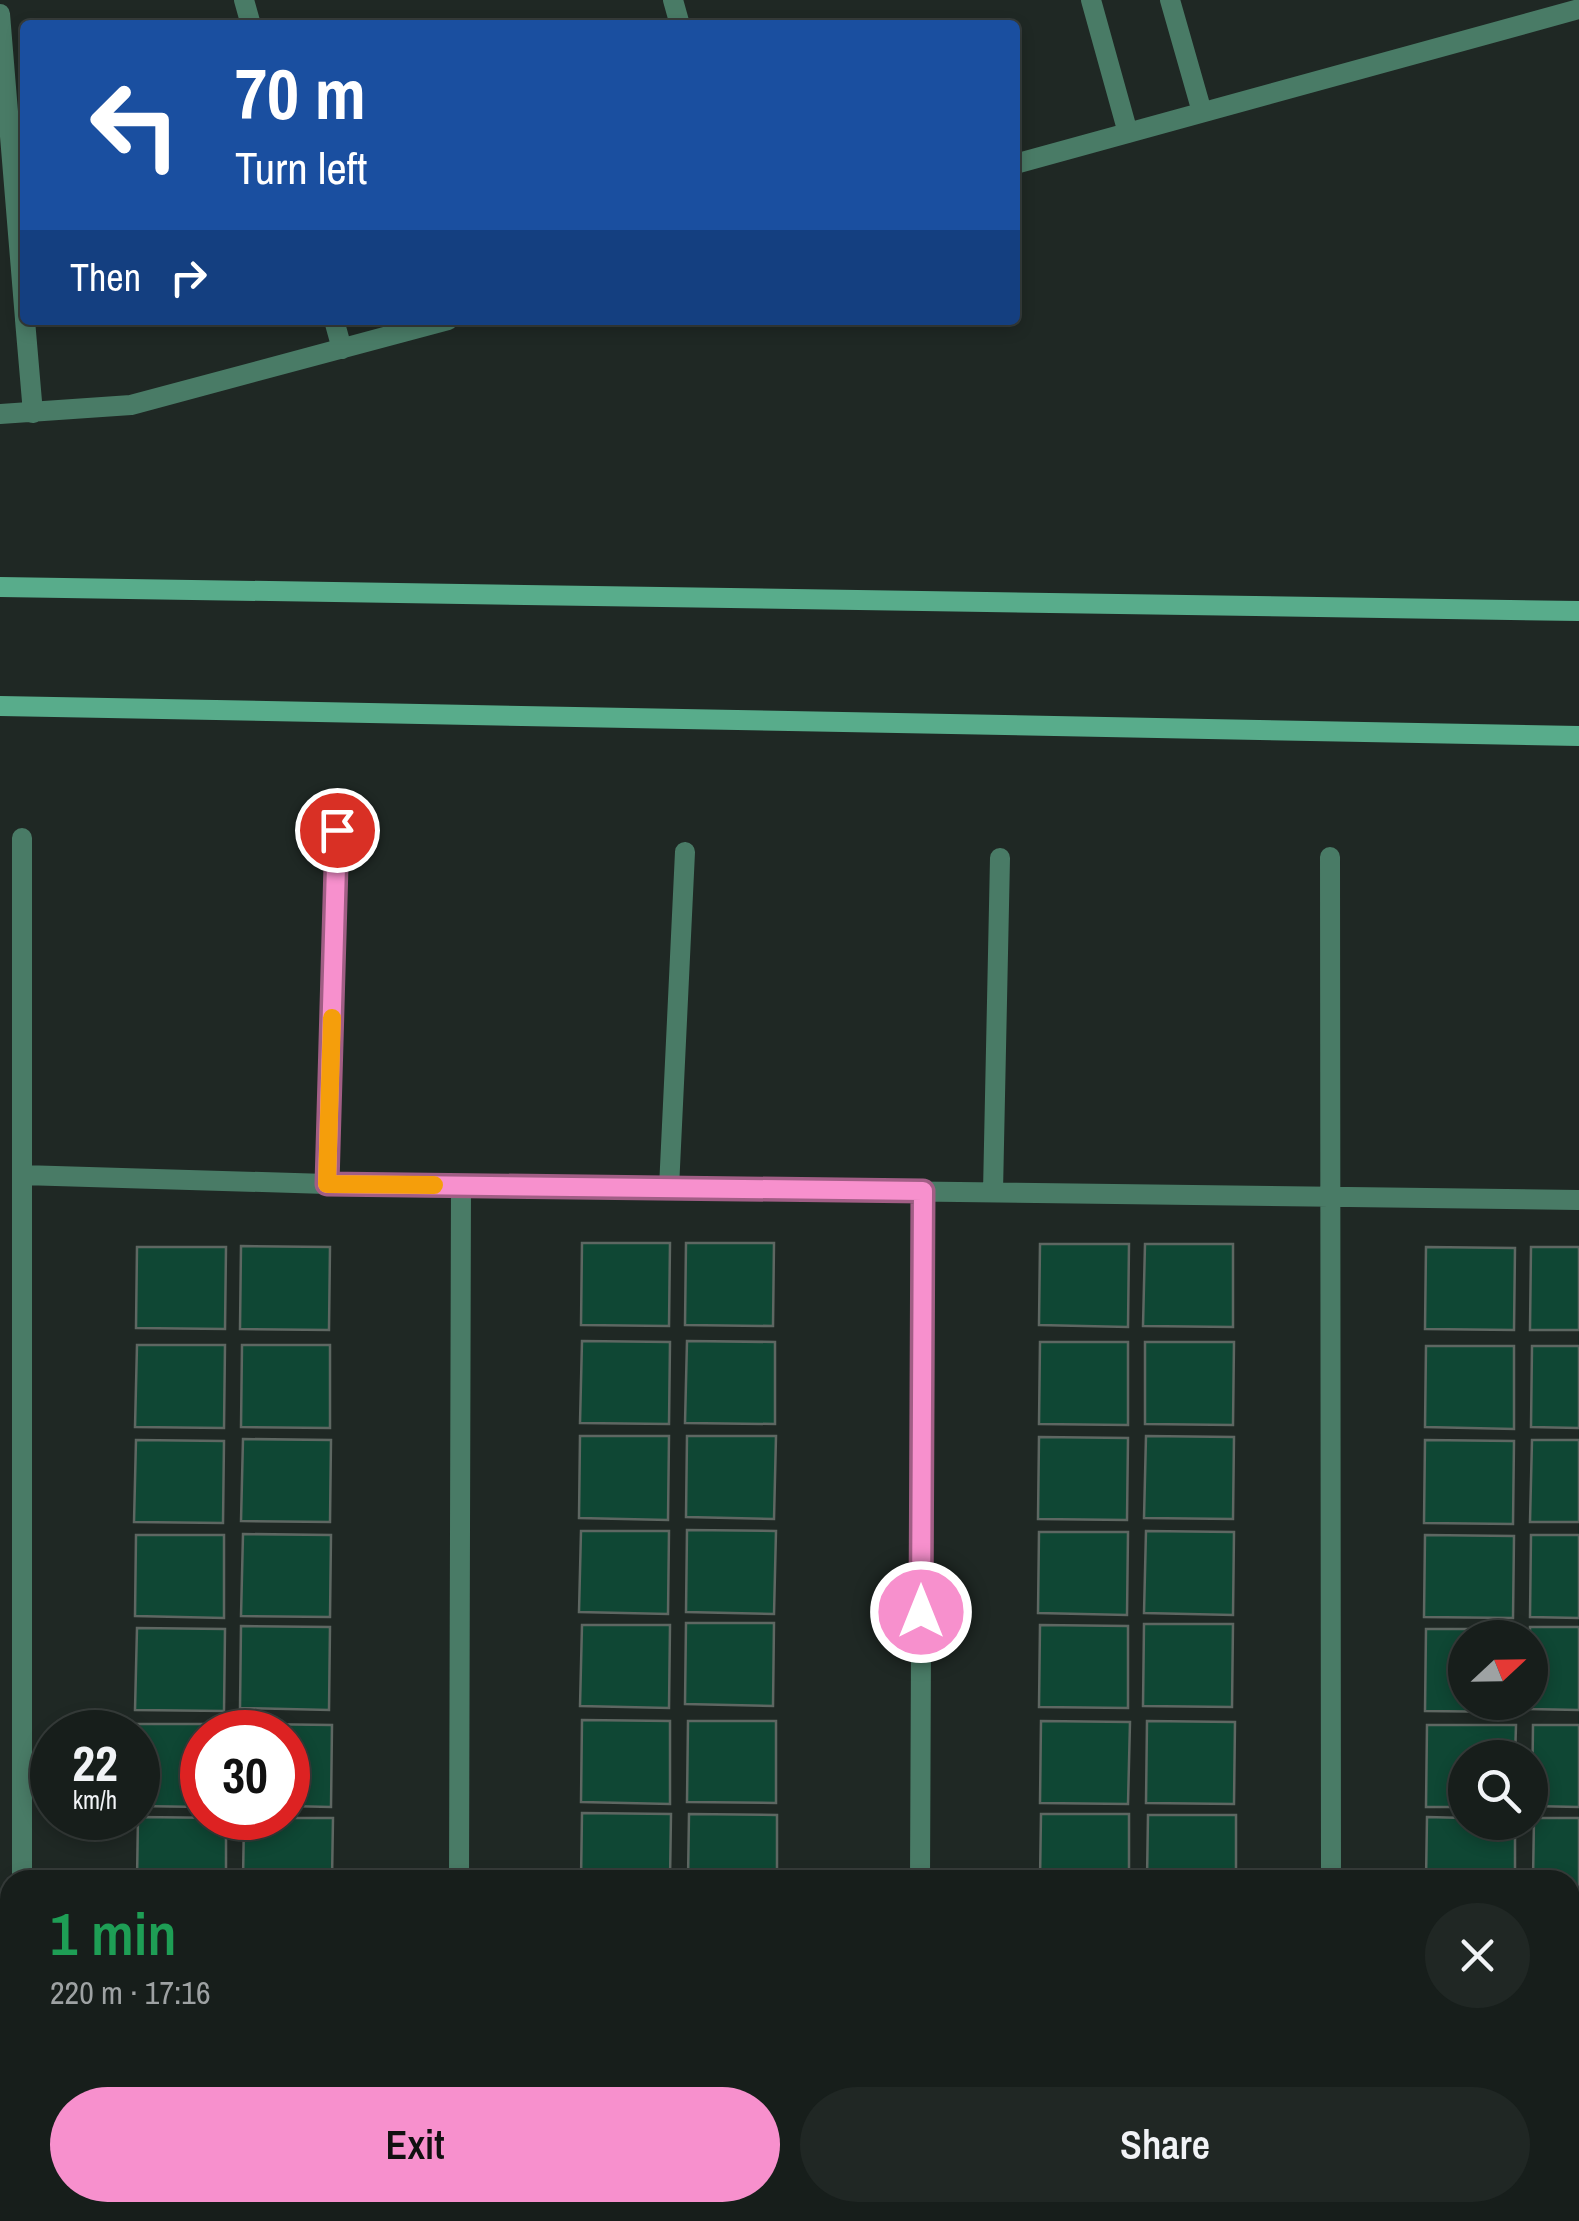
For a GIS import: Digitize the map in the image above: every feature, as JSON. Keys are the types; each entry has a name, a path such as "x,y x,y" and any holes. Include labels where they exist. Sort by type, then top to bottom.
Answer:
{"street":[{"path":"1091,0 1128,133"},
{"path":"1170,0 1202,112"},
{"path":"1020,163 1579,9"},
{"path":"0,14 20,258"},
{"path":"26,325 33,413"},
{"path":"335,325 342,349"},
{"path":"0,414 131,405 430,325"},
{"path":"0,587 1579,611"},
{"path":"0,706 1579,736"},
{"path":"327,1184 337,830"},
{"path":"22,838 22,1870"},
{"path":"668,1188 685,852"},
{"path":"1330,857 1331,1870"},
{"path":"993,1192 1000,858"},
{"path":"22,1175 327,1184 1579,1200"},
{"path":"458,1870 462,1186"},
{"path":"920,1870 923,1191"}],"building":[{"path":"582,1243 670,1243 669,1326 581,1325"},
{"path":"686,1243 774,1243 773,1326 685,1325"},
{"path":"1040,1244 1129,1244 1128,1327 1039,1325"},
{"path":"1145,1244 1233,1244 1233,1327 1143,1326"},
{"path":"241,1246 330,1247 329,1330 240,1329"},
{"path":"137,1247 226,1247 225,1329 136,1328"},
{"path":"1426,1247 1515,1248 1514,1330 1425,1329"},
{"path":"1531,1247 1579,1247 1579,1330 1530,1330"},
{"path":"582,1341 670,1342 669,1424 580,1423"},
{"path":"687,1341 775,1342 775,1424 685,1423"},
{"path":"1040,1342 1128,1342 1128,1425 1039,1424"},
{"path":"1145,1342 1234,1342 1233,1425 1145,1424"},
{"path":"137,1345 225,1345 224,1428 135,1427"},
{"path":"242,1345 330,1345 330,1428 241,1427"},
{"path":"1426,1346 1514,1346 1514,1429 1425,1427"},
{"path":"1532,1346 1579,1346 1579,1428 1531,1427"},
{"path":"580,1436 669,1436 668,1520 579,1518"},
{"path":"687,1436 776,1436 774,1519 686,1517"},
{"path":"1146,1436 1234,1437 1233,1519 1144,1518"},
{"path":"1039,1437 1128,1438 1127,1520 1038,1519"},
{"path":"243,1439 331,1440 330,1522 241,1521"},
{"path":"136,1440 224,1441 223,1523 134,1522"},
{"path":"1425,1440 1514,1441 1513,1524 1424,1523"},
{"path":"1532,1440 1579,1440 1579,1522 1530,1522"},
{"path":"687,1530 776,1531 774,1614 686,1612"},
{"path":"581,1531 669,1531 668,1614 579,1612"},
{"path":"1146,1531 1234,1532 1233,1615 1144,1613"},
{"path":"1039,1532 1128,1532 1127,1615 1038,1613"},
{"path":"243,1534 331,1535 330,1617 241,1616"},
{"path":"136,1535 224,1535 224,1618 135,1616"},
{"path":"1425,1535 1514,1536 1513,1618 1424,1617"},
{"path":"1531,1535 1579,1535 1579,1618 1530,1617"},
{"path":"686,1623 774,1623 773,1706 685,1704"},
{"path":"1144,1624 1233,1624 1232,1707 1143,1706"},
{"path":"582,1625 670,1625 669,1708 580,1706"},
{"path":"1040,1625 1128,1626 1128,1708 1039,1707"},
{"path":"241,1626 330,1627 329,1710 240,1708"},
{"path":"1548,1627 1579,1627 1579,1710 1548,1709"},
{"path":"137,1628 225,1629 224,1710 135,1710"},
{"path":"1426,1629 1448,1629 1448,1711 1425,1711"},
{"path":"582,1720 670,1721 670,1804 581,1802"},
{"path":"688,1721 776,1721 776,1803 687,1802"},
{"path":"1041,1721 1130,1722 1128,1804 1040,1803"},
{"path":"1147,1721 1235,1722 1234,1804 1146,1803"},
{"path":"160,1724 180,1724 180,1807 160,1806"},
{"path":"310,1725 332,1725 331,1807 310,1807"},
{"path":"1427,1725 1516,1725 1516,1740 1448,1740 1448,1807 1426,1807"},
{"path":"1533,1725 1579,1725 1579,1807 1548,1806 1548,1740 1533,1740"},
{"path":"582,1813 671,1814 670,1870 581,1870"},
{"path":"689,1814 777,1815 777,1870 688,1870"},
{"path":"1041,1814 1129,1814 1129,1870 1040,1870"},
{"path":"1148,1815 1236,1815 1236,1870 1147,1870"},
{"path":"160,1817 180,1817 180,1840 226,1840 226,1870 137,1870 138,1840 160,1840"},
{"path":"1427,1817 1448,1818 1448,1840 1515,1840 1515,1870 1426,1870"},
{"path":"310,1818 333,1818 332,1870 243,1870 244,1840 310,1840"},
{"path":"1548,1818 1579,1818 1579,1870 1533,1870 1534,1840 1548,1840"}],"slow traffic":[{"path":"332,1018 327,1184 434,1185"}],"route":[{"path":"337,830 327,1184 923,1191 921,1612"}]}
